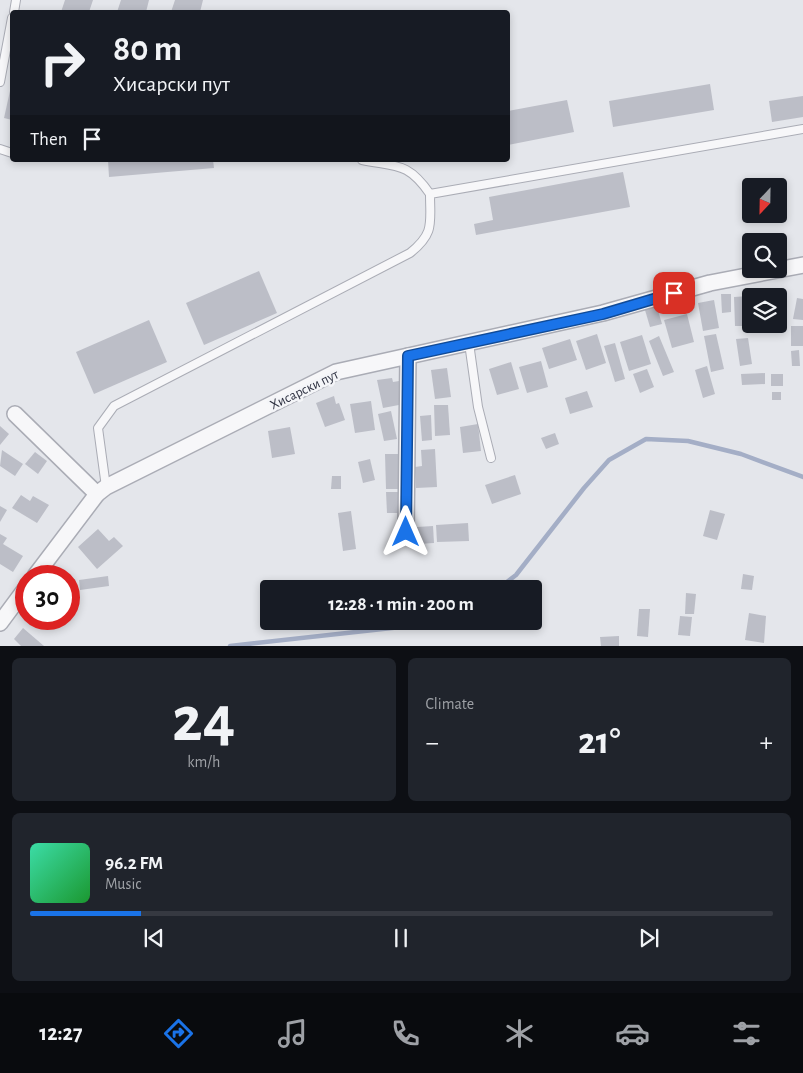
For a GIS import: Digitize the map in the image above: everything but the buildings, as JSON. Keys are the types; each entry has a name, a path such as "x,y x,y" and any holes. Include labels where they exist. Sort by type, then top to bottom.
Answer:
{"street":[{"name":"Хисарски пут","path":"44,565 101,491 336,372 603,314 710,283 803,265"},
{"path":"406,532 408,356"},
{"path":"15,414 101,491"},
{"path":"0,623 15,603"}],"lane":[{"path":"0,82 10,29"},
{"path":"430,194 803,129"},
{"path":"101,491 98,428 114,406 410,253 423,242 430,229 430,194 418,176 408,169 372,162"},
{"path":"469,343 478,407 491,458"}],"waterway":[{"path":"510,580 516,575 584,488 609,460 646,439 688,441 741,454 803,477"},
{"path":"230,646 374,630"}],"route":[{"path":"406,532 408,356 603,314 674,293"}]}
